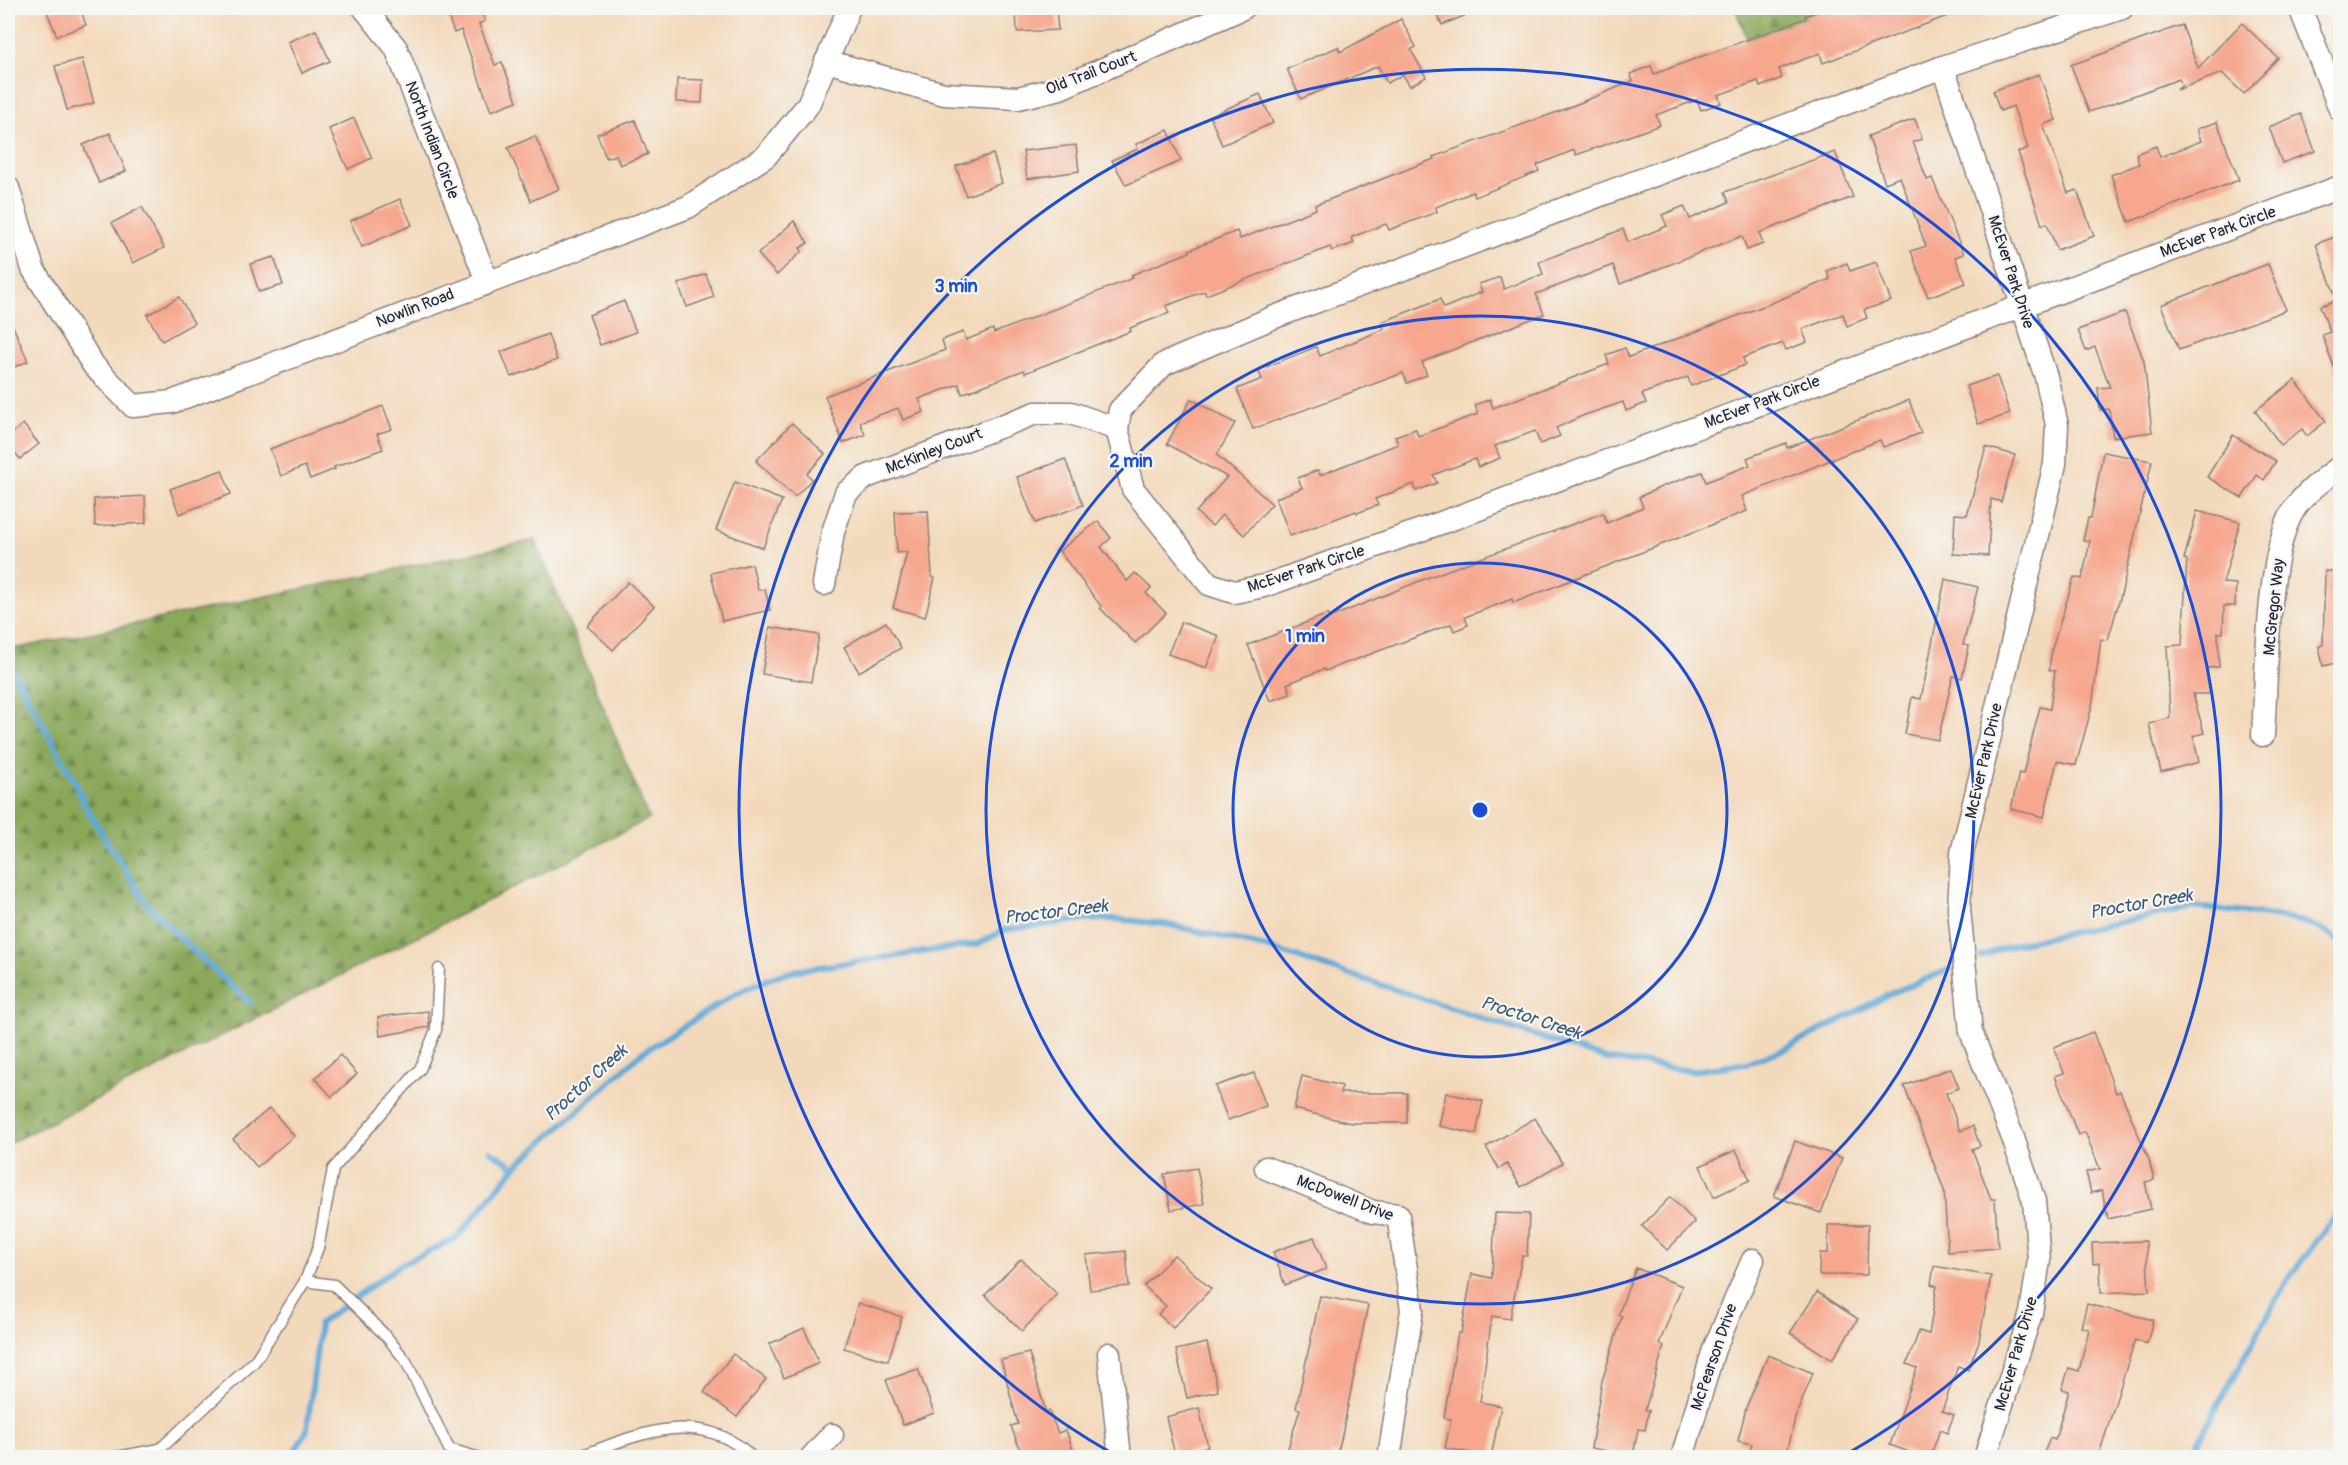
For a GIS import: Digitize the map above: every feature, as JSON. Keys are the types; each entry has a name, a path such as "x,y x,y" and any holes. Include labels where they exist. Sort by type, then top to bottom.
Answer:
{"street":[{"name":"North Indian Circle","path":"364,8 396,48 487,281"},
{"name":"Nowlin Road","path":"8,188 33,269 94,366 133,406 172,402 487,281 688,207 765,156 808,105 849,8"},
{"name":"Old Trail Court","path":"826,61 944,94 1018,98 1060,88 1243,8"},
{"path":"1117,429 1120,410 1164,364 1272,318 1943,67 2122,8"},
{"path":"2300,8 2340,110"},
{"name":"McEver Park Drive","path":"1943,67 2046,377 2057,425 2055,464 1962,853 1959,909 1971,1032 1983,1058 2034,1201 2039,1260 2031,1313 1985,1458"},
{"name":"McEver Park Circle","path":"1117,429 1133,489 1209,584 1234,592 1264,586 1463,515 2022,304 2340,187"},
{"name":"McKinley Court","path":"824,584 833,532 846,493 866,477 1036,413 1071,413 1117,429"},
{"name":"McGregor Way","path":"2263,735 2275,567 2291,513 2300,501 2340,467"},
{"name":"McDowell Drive","path":"1266,1168 1373,1212 1398,1215 1412,1310 1389,1458"},
{"name":"McPearson Drive","path":"1682,1458 1714,1349 1753,1260"},
{"path":"1109,1354 1120,1458"},
{"path":"811,1458 832,1436"}],"lane":[{"path":"112,1458 160,1449 255,1361 305,1281 318,1248 333,1169 420,1069 436,1030 439,969"},
{"path":"305,1281 334,1285 360,1311 406,1361 449,1449 480,1458"},
{"path":"576,1458 645,1433 674,1427 711,1431 740,1445 753,1458"}],"green space":[{"path":"1735,8 1910,8 1755,60"},
{"path":"535,540 649,819 8,1144 8,650"}],"building":[{"path":"58,8 80,8 86,25 57,36 47,12"},
{"path":"463,8 480,8 485,21 479,24 495,65 502,62 517,101 491,111 461,30 454,33 447,13"},
{"path":"1016,8 1056,8 1058,30 1017,32"},
{"path":"1434,8 1483,8 1442,25"},
{"path":"1827,8 1966,9 1823,63 1820,53 1779,69 1782,78 1760,87 1758,81 1718,95 1721,103 1701,110 1697,100 1656,115 1660,125 1576,155 1574,150 1537,165 1539,171 1475,197 1473,192 1436,207 1437,212 1389,230 1386,224 1352,237 1354,243 1332,251 1330,247 1206,295 1205,291 1166,306 1169,313 1130,328 1131,331 1025,373 1024,370 962,394 959,384 919,399 924,412 903,420 898,408 860,422 865,435 843,443 825,396 945,350 942,340 963,332 966,340 993,329 994,333 1133,278 1131,275 1237,231 1240,239 1316,209 1315,205 1434,159 1433,157 1560,111 1633,81 1630,74 1651,66 1654,74 1806,18 1805,16"},
{"path":"1401,19 1416,47 1411,50 1426,77 1410,86 1403,75 1387,83 1378,66 1301,99 1287,69 1338,47 1340,52"},
{"path":"2242,23 2278,58 2244,94 2222,73 2177,90 2182,85 2179,79 2089,112 2071,65 2182,25 2198,68"},
{"path":"316,30 330,61 302,73 288,42"},
{"path":"82,59 94,103 67,110 55,66"},
{"path":"2039,74 2056,120 2043,125 2068,193 2077,190 2094,236 2057,250 2047,223 2042,225 2018,152 2028,148 2013,106 2000,111 1993,91"},
{"path":"677,79 703,80 702,103 676,102"},
{"path":"1260,94 1273,123 1222,145 1210,116"},
{"path":"2301,114 2315,151 2282,163 2269,127"},
{"path":"354,118 372,158 348,169 329,129"},
{"path":"1915,119 1922,139 1913,142 1927,180 1932,178 1964,254 1955,257 1966,283 1928,297 1911,251 1926,246 1900,177 1885,183 1868,136"},
{"path":"635,120 648,154 620,165 616,155 606,158 597,134"},
{"path":"2217,122 2239,180 2129,222 2111,175 2139,164 2136,154 2156,146 2160,157 2201,141 2197,129"},
{"path":"1168,130 1181,161 1126,185 1112,160 1138,149 1136,144"},
{"path":"110,133 126,171 99,183 83,145"},
{"path":"535,136 559,189 531,201 508,148"},
{"path":"1076,145 1079,171 1027,179 1023,151"},
{"path":"1835,152 1853,197 1759,233 1763,244 1747,250 1742,236 1620,284 1613,265 1536,294 1544,314 1422,362 1427,375 1407,383 1403,373 1253,429 1237,389 1262,379 1258,370 1316,347 1320,356 1384,329 1382,322 1440,299 1444,308 1482,292 1479,284 1500,277 1504,289 1543,274 1539,262 1623,229 1628,242 1667,226 1662,215 1684,206 1690,219 1729,202 1725,192"},
{"path":"993,154 1002,183 966,196 956,166"},
{"path":"400,199 412,225 362,247 350,221"},
{"path":"142,207 164,248 133,263 112,223"},
{"path":"794,221 808,243 800,248 802,251 777,275 758,254"},
{"path":"2340,235 2339,380 2322,335 2330,332 2320,306 2337,300 2316,244"},
{"path":"274,257 283,285 259,292 250,264"},
{"path":"1876,262 1891,301 1864,310 1867,318 1847,326 1843,314 1802,329 1807,342 1786,350 1783,343 1743,358 1745,365 1691,386 1688,377 1642,394 1646,403 1626,411 1623,402 1582,416 1556,428 1560,436 1540,444 1535,431 1495,446 1500,458 1478,467 1475,459 1433,475 1437,483 1416,491 1414,484 1375,499 1378,505 1290,536 1276,498 1302,488 1298,478 1318,470 1320,475 1398,444 1395,436 1416,429 1418,436 1478,414 1475,405 1490,399 1493,408 1609,364 1606,355 1625,348 1629,357 1769,304 1830,279 1827,271 1847,263 1850,271"},
{"path":"2268,264 2286,310 2179,350 2161,305"},
{"path":"706,274 714,297 687,307 678,284"},
{"path":"179,297 194,323 162,341 147,315"},
{"path":"624,301 636,332 600,345 589,315"},
{"path":"2125,312 2144,361 2152,432 2113,437 2109,409 2100,410 2098,388 2110,387 2095,347 2086,351 2078,330"},
{"path":"8,315 28,361 8,370"},
{"path":"548,334 557,360 511,377 501,352"},
{"path":"1997,376 2010,414 1978,424 1966,386"},
{"path":"2295,380 2326,421 2307,436 2302,429 2281,445 2255,411"},
{"path":"1191,399 1235,423 1217,455 1272,504 1244,535 1222,515 1212,526 1196,512 1227,477 1167,444"},
{"path":"1909,400 1921,433 1883,447 1880,440 1742,496 1747,511 1513,603 1512,599 1465,617 1468,625 1454,631 1451,624 1325,671 1324,669 1287,684 1291,694 1270,701 1248,645 1328,614 1329,618 1432,576 1603,513 1607,523 1643,507 1639,497 1661,487 1702,472 1706,482 1750,465 1747,458 1786,443 1787,448"},
{"path":"383,406 392,429 377,434 383,449 334,467 335,469 310,479 305,466 281,476 270,449"},
{"path":"792,423 825,454 807,474 812,479 795,497 756,461"},
{"path":"23,424 39,444 20,459 8,444 8,437"},
{"path":"2233,435 2276,461 2264,480 2257,475 2242,498 2207,477"},
{"path":"1986,447 2015,455 2001,502 1991,499 1988,556 1953,554 1955,514 1967,515"},
{"path":"2103,452 2152,461 2122,591 2108,640 2101,639 2092,706 2076,765 2057,761 2044,817 2011,809 2019,773 2023,774 2040,707 2050,709 2055,671 2049,670 2052,649 2074,577 2082,579 2090,541 2083,540 2088,518 2091,518"},
{"path":"1065,459 1083,505 1035,523 1017,477"},
{"path":"222,470 231,494 179,514 170,489"},
{"path":"735,482 782,500 763,548 716,530"},
{"path":"145,496 146,523 95,526 94,499"},
{"path":"928,511 932,577 935,578 925,617 893,608 907,552 897,553 895,512"},
{"path":"2197,511 2240,522 2223,583 2236,584 2235,606 2224,606 2223,633 2218,633 2219,667 2207,668 2208,694 2193,694 2204,733 2193,736 2199,762 2161,772 2149,724 2170,718 2167,646 2182,645 2187,560 2184,559"},
{"path":"1098,521 1111,538 1101,547 1127,581 1135,573 1151,588 1146,593 1166,613 1135,643 1100,608 1101,606 1059,551"},
{"path":"752,564 758,590 765,589 770,610 722,621 711,573"},
{"path":"2325,571 2340,571 2340,662 2323,666 2319,646 2323,645"},
{"path":"1945,579 1978,587 1963,645 1969,646 1962,678 1953,676 1938,740 1905,734 1912,697 1921,699"},
{"path":"628,582 654,606 613,650 587,626"},
{"path":"886,622 901,648 859,672 844,647"},
{"path":"1181,622 1219,636 1206,668 1168,654"},
{"path":"770,627 819,635 811,682 762,674"},
{"path":"428,1011 429,1027 380,1036 378,1017"},
{"path":"2093,1032 2116,1093 2120,1091 2149,1160 2154,1180 2145,1182 2151,1209 2108,1219 2102,1190 2091,1193 2086,1172 2100,1169 2085,1132 2078,1135 2055,1076 2064,1073 2054,1047"},
{"path":"340,1055 357,1074 332,1097 315,1078"},
{"path":"1951,1068 1959,1088 1946,1093 1960,1131 1973,1126 1980,1146 1972,1149 1991,1199 1995,1199 1998,1248 1948,1252 1944,1190 1904,1086"},
{"path":"1254,1073 1266,1106 1228,1120 1215,1086"},
{"path":"1302,1076 1342,1086 1340,1093 1407,1093 1407,1123 1351,1123 1294,1109"},
{"path":"1446,1093 1483,1101 1476,1134 1439,1126"},
{"path":"270,1108 294,1136 257,1167 233,1139"},
{"path":"1535,1118 1562,1163 1521,1187 1507,1164 1499,1169 1486,1147"},
{"path":"1795,1141 1842,1158 1821,1213 1774,1196"},
{"path":"1736,1150 1750,1180 1714,1197 1700,1166"},
{"path":"1197,1168 1204,1204 1171,1210 1164,1174"},
{"path":"1670,1197 1695,1222 1667,1250 1642,1226"},
{"path":"1495,1213 1529,1214 1527,1256 1522,1256 1510,1319 1492,1316 1480,1402 1501,1406 1491,1457 1445,1448 1451,1419 1444,1418 1458,1333 1461,1333 1472,1274 1492,1278"},
{"path":"1828,1225 1868,1225 1867,1275 1819,1275 1820,1253 1828,1253"},
{"path":"1314,1237 1326,1269 1285,1285 1273,1252"},
{"path":"2146,1241 2149,1291 2101,1293 2100,1263 2093,1264 2092,1243"},
{"path":"1126,1251 1129,1286 1090,1290 1086,1255"},
{"path":"1174,1255 1211,1289 1173,1328 1158,1314 1166,1306 1144,1286"},
{"path":"1021,1259 1057,1294 1022,1331 985,1295"},
{"path":"1934,1266 1991,1276 1979,1341 1968,1370 1958,1366 1942,1411 1954,1415 1947,1433 1940,1430 1930,1458 1926,1458 1890,1445 1917,1368 1907,1364 1919,1331 1929,1334 1937,1286 1931,1284"},
{"path":"1636,1268 1682,1286 1659,1344 1664,1346 1645,1410 1649,1410 1645,1430 1638,1429 1633,1456 1591,1448 1602,1381 1622,1316 1618,1315"},
{"path":"1817,1292 1858,1319 1832,1360 1790,1333"},
{"path":"1320,1296 1368,1305 1341,1440 1337,1454 1330,1452 1328,1458 1285,1458 1300,1409 1296,1408"},
{"path":"858,1303 902,1317 888,1361 844,1348"},
{"path":"2087,1304 2153,1320 2147,1344 2135,1340 2098,1458 2042,1458 2050,1438 2055,1440 2069,1391 2062,1389 2069,1368 2079,1371 2089,1329 2081,1327"},
{"path":"804,1328 819,1363 784,1378 769,1344"},
{"path":"1207,1343 1218,1391 1187,1398 1176,1350"},
{"path":"1029,1353 1046,1413 1049,1411 1058,1433 1066,1430 1076,1458 1023,1458 1011,1426 1018,1424 1001,1360"},
{"path":"733,1354 766,1379 737,1417 704,1392"},
{"path":"1768,1355 1813,1373 1795,1418 1786,1458 1748,1458 1752,1444 1738,1441 1746,1408"},
{"path":"918,1369 934,1413 903,1425 886,1380"},
{"path":"1199,1408 1208,1447 1175,1455 1166,1417"}],"waterway":[{"path":"8,662 75,782 85,806 146,903 209,966 250,1002"},
{"name":"Proctor Creek","path":"1980,957 2015,944 2194,907 2274,916 2304,922 2326,931 2340,943"},
{"name":"Proctor Creek","path":"291,1458 307,1430 320,1323 400,1265 457,1238 515,1167 643,1052 735,994 773,977 798,970 978,944 1004,930 1079,920 1114,919 1165,924 1266,947 1606,1059 1693,1071 1747,1063 1785,1049 1892,993 1948,970"},
{"path":"490,1151 515,1167"},
{"path":"2194,1458 2199,1440 2286,1282 2340,1209"}]}
